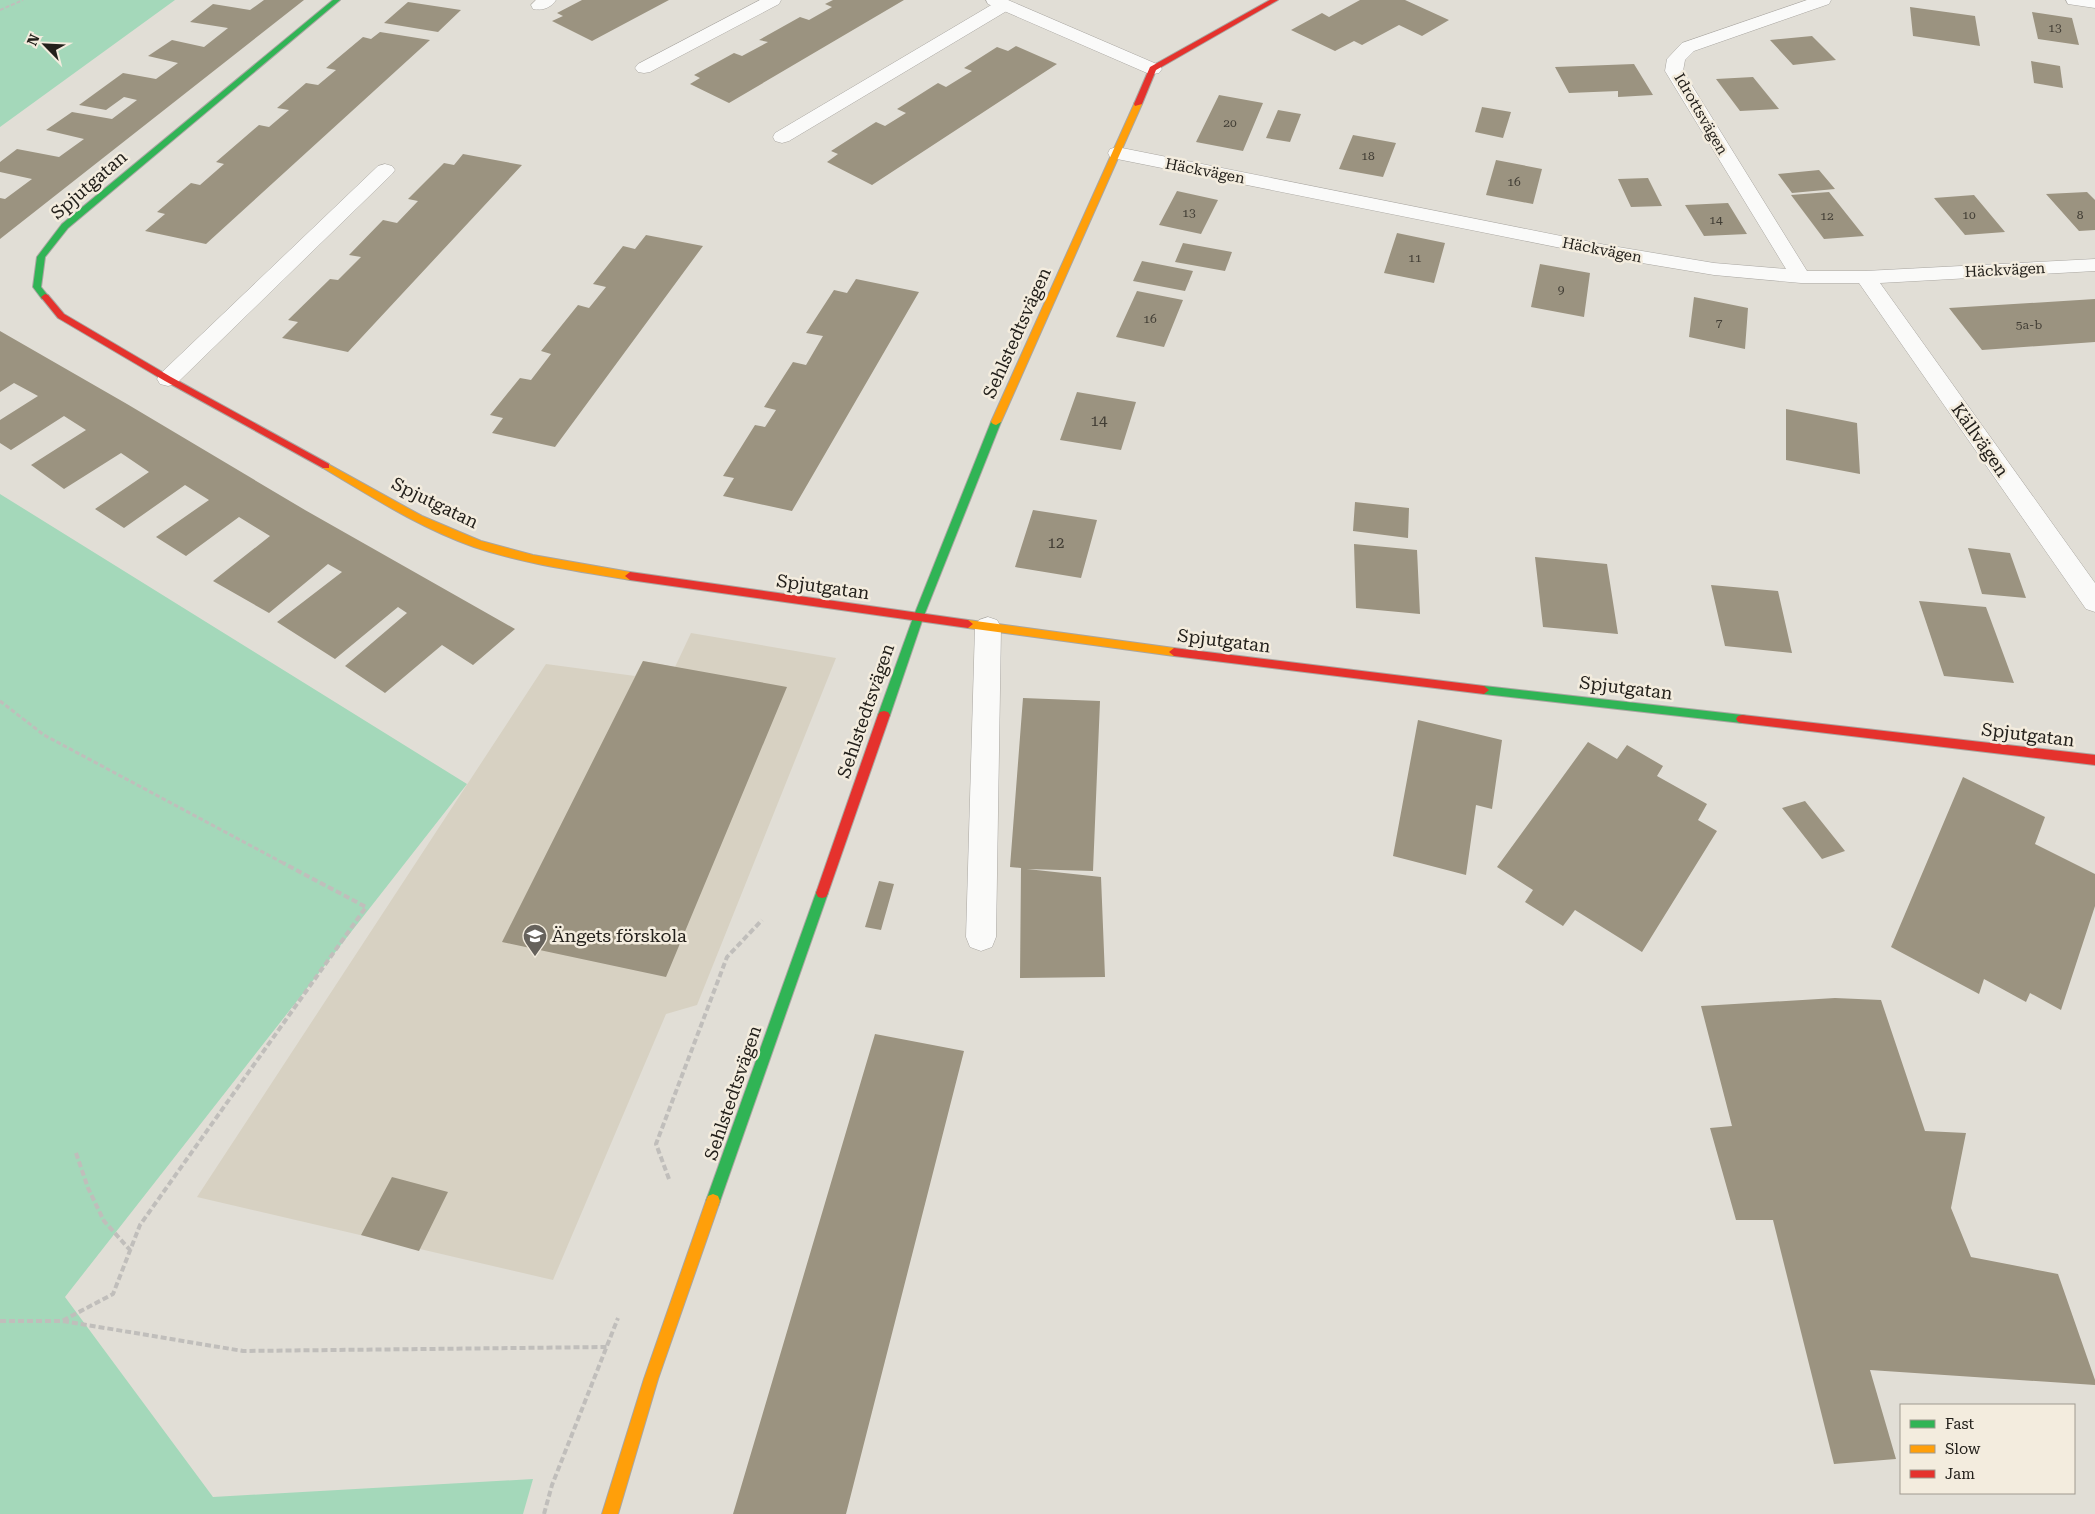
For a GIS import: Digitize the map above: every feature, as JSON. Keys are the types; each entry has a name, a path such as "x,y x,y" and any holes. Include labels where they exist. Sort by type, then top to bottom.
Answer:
{"street":[{"name":"Spjutgatan","path":"337,0 66,226 41,257 38,287 61,316 168,379 428,523 478,544 538,560 670,583 1272,665 2095,760"},
{"path":"644,68 773,0"},
{"path":"782,137 999,2 1153,68 1275,0"},
{"name":"Idrottsvägen","path":"1801,277 1674,71 1676,59 1688,47 1823,0"},
{"path":"2074,0 2095,3"},
{"name":"Sehlstedtsvägen","path":"610,1514 663,1346 918,618 993,429 1117,153 1153,68"},
{"name":"Häckvägen","path":"1117,153 1606,251 1714,269 1801,277 1866,277 2095,265"},
{"path":"168,379 385,170"},
{"name":"Källvägen","path":"1866,277 2095,602"},
{"path":"981,937 988,627"}],"path":[{"path":"0,10 23,0"},
{"path":"0,701 44,735 366,907 140,1224 113,1294 62,1321"},
{"path":"671,1183 656,1144 727,957 764,917"},
{"path":"76,1153 88,1188 104,1221 130,1250"},
{"path":"544,1514 552,1485 621,1310"},
{"path":"0,1321 62,1321 243,1351 663,1346"}],"shaded area":[{"name":"Ängets förskola","path":"691,633 836,658 697,1005 666,1014 553,1280 197,1197 546,664 635,676 643,661 675,667"}],"green space":[{"path":"0,0 175,0 0,127"},
{"path":"0,494 467,784 65,1297 213,1497 533,1479 523,1514 0,1514"}],"building":[{"path":"264,0 304,0 0,239 0,198 5,199 32,179 0,172 0,162 17,149 59,157 84,139 46,130 72,112 112,119 137,100 124,97 106,110 79,105 123,73 156,79 178,63 148,56 172,40 204,47 228,28 190,22 213,4 250,10"},
{"path":"582,0 669,0 592,41 552,21 563,16 557,13"},
{"path":"833,0 904,0 729,103 690,84 700,78 694,75 734,53 742,56 768,42 759,40 800,17 809,20 832,7 825,4"},
{"path":"1360,0 1405,0 1449,20 1422,36 1399,25 1362,45 1354,41 1335,51 1291,30 1322,13 1329,17"},
{"path":"408,2 461,10 438,32 384,23"},
{"path":"1910,7 1975,16 1980,46 1913,36"},
{"path":"2032,12 2072,18 2079,45 2038,39"},
{"path":"380,32 430,40 206,244 145,231 165,214 157,212 191,183 200,185 224,164 216,162 259,125 269,127 289,110 277,108 306,83 318,85 336,70 326,68 363,37 371,39"},
{"path":"1812,36 1836,60 1793,65 1770,40"},
{"path":"1016,46 1057,64 872,185 827,162 838,154 831,151 876,122 885,126 906,113 897,109 938,83 946,87 972,71 964,68 997,47 1008,51"},
{"path":"2031,61 2060,66 2063,88 2034,83"},
{"path":"1634,64 1653,95 1618,97 1618,91 1569,93 1555,67"},
{"path":"1753,77 1779,109 1740,111 1716,79"},
{"path":"1219,95 1263,103 1243,151 1196,142"},
{"path":"1482,107 1511,112 1503,138 1475,132"},
{"path":"1278,110 1301,114 1290,142 1266,138"},
{"path":"1353,135 1396,143 1383,177 1339,169"},
{"path":"463,154 522,165 348,352 282,338 298,322 288,320 330,279 338,280 361,257 349,255 383,220 397,223 418,201 408,199 444,163 454,165"},
{"path":"1496,160 1542,169 1533,204 1486,195"},
{"path":"1819,170 1835,189 1792,193 1778,174"},
{"path":"1648,178 1662,206 1631,207 1618,179"},
{"path":"1177,191 1218,200 1201,234 1159,225"},
{"path":"1829,192 1864,236 1824,239 1791,195"},
{"path":"2087,192 2095,200 2095,230 2079,231 2046,194"},
{"path":"1974,195 2005,232 1965,235 1934,198"},
{"path":"1728,203 1747,234 1704,236 1685,205"},
{"path":"1397,233 1445,243 1434,283 1384,273"},
{"path":"646,235 703,246 555,447 492,433 503,418 490,415 520,378 531,380 551,354 541,351 578,305 589,308 606,287 593,284 623,246 635,249"},
{"path":"1183,243 1232,252 1225,271 1175,262"},
{"path":"1142,261 1193,271 1185,291 1133,281"},
{"path":"1540,264 1590,273 1584,317 1531,307"},
{"path":"856,279 919,292 792,511 723,496 734,478 723,476 755,425 765,427 776,410 764,407 793,362 806,365 823,336 806,333 834,290 847,293"},
{"path":"1137,291 1183,300 1164,347 1116,337"},
{"path":"1694,297 1748,308 1745,349 1689,337"},
{"path":"2095,299 2095,342 1982,350 1949,308"},
{"path":"0,331 305,510 515,629 473,665 442,645 385,693 345,666 407,613 398,607 335,659 277,622 342,572 328,564 269,613 213,581 270,536 239,517 186,556 156,537 209,500 185,485 124,528 95,509 149,472 121,453 64,489 31,465 86,430 64,416 11,450 0,443 0,420 38,396 14,383 0,392"},
{"path":"1077,392 1136,402 1121,450 1060,440"},
{"path":"1786,409 1857,423 1860,474 1786,460"},
{"path":"1355,502 1409,508 1408,538 1353,531"},
{"path":"1033,510 1097,520 1081,578 1015,567"},
{"path":"1354,544 1417,550 1420,614 1356,608"},
{"path":"1968,548 2010,553 2026,598 1982,594"},
{"path":"1535,557 1607,564 1618,634 1543,627"},
{"path":"1711,585 1778,591 1792,653 1725,646"},
{"path":"1919,601 1986,607 2014,683 1944,676"},
{"path":"643,661 787,687 666,977 502,942"},
{"path":"1023,698 1100,701 1093,871 1027,869 1101,877 1105,977 1020,978 1021,868 1010,867"},
{"path":"1418,720 1502,740 1492,809 1476,805 1466,875 1393,856"},
{"path":"1588,742 1617,759 1627,745 1663,766 1657,776 1707,804 1698,820 1717,831 1642,952 1575,910 1563,926 1525,902 1533,890 1497,867"},
{"path":"1963,777 2045,817 2035,844 2095,874 2095,906 2061,1010 2030,993 2026,1002 1984,979 1979,994 1891,947"},
{"path":"1805,801 1845,851 1822,859 1782,808"},
{"path":"879,881 894,884 881,930 865,927"},
{"path":"1835,998 1881,1000 1925,1131 1966,1133 1951,1208 1971,1257 2058,1274 2095,1380 2095,1385 1870,1370 1896,1459 1834,1464 1773,1220 1736,1220 1710,1128 1732,1126 1701,1006"},
{"path":"875,1034 964,1051 846,1514 733,1514"},
{"path":"392,1177 448,1192 419,1251 361,1235"}],"traffic: fast":[{"path":"45,297 37,287 41,257 65,226 337,0"},
{"path":"884,715 918,618 996,422"},
{"path":"1484,690 1742,719"},
{"path":"713,1201 822,893"}],"traffic: slow":[{"path":"996,422 1138,104"},
{"path":"326,466 438,528 477,544 533,559 630,576"},
{"path":"968,624 1174,652"},
{"path":"610,1514 651,1379 713,1201"}],"traffic: jam":[{"path":"1138,104 1153,69 1275,0"},
{"path":"45,297 61,316 168,379 326,466"},
{"path":"630,576 968,624"},
{"path":"1174,652 1484,690"},
{"path":"822,893 884,715"},
{"path":"1742,719 2095,760"}],"place":[{"name":"Ängets förskola","path":"535,957"}]}
